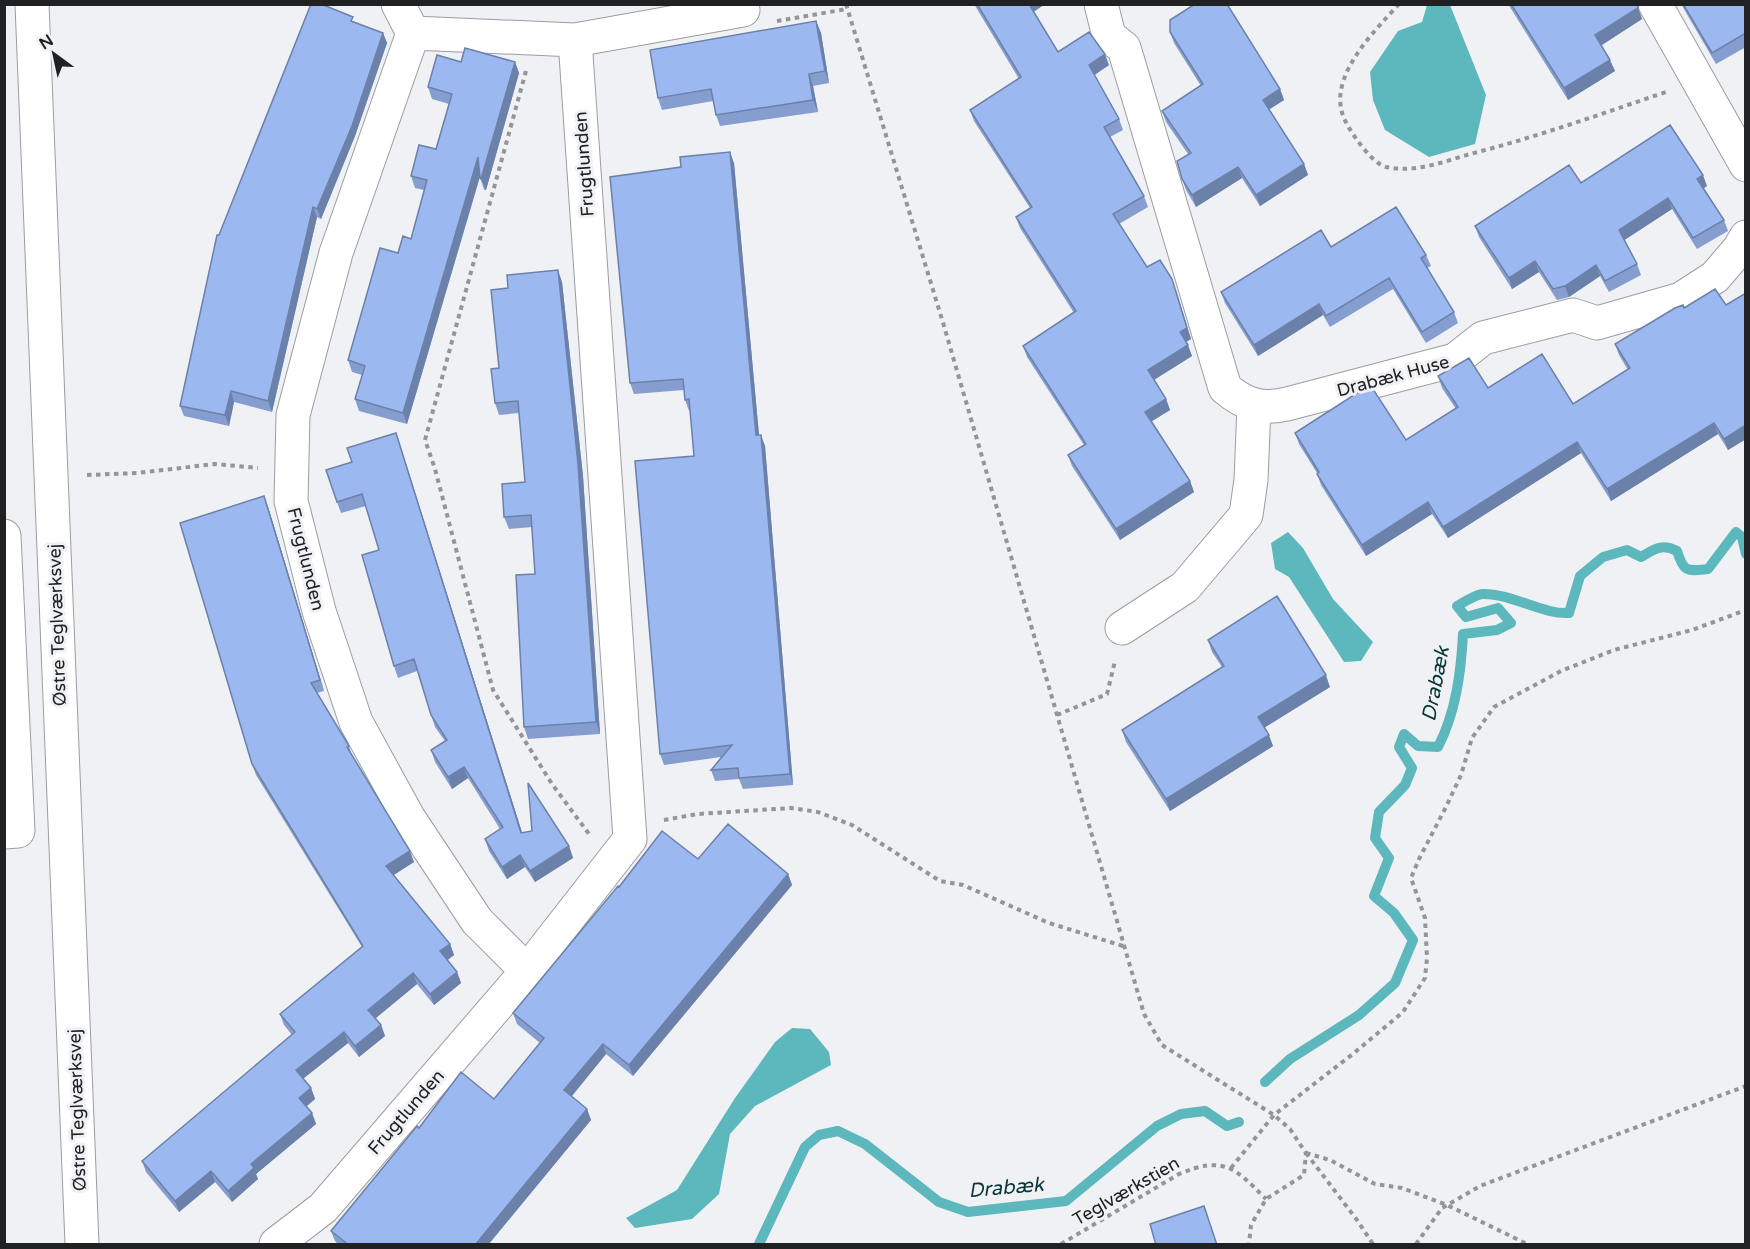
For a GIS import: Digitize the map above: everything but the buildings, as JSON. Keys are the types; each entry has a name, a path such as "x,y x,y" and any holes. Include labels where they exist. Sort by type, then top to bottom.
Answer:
{"street":[{"name":"Østre Teglværksvej","path":"32,4 82,1245"},
{"path":"398,4 414,33 575,40 743,10"},
{"path":"1101,4 1109,36 1124,48 1226,388 1238,399 1254,406 1251,480 1246,515 1185,587 1122,628"},
{"path":"1655,4 1746,165"},
{"name":"Frugtlunden","path":"414,33 336,253 293,415 291,501 319,611 356,722 408,818 477,921 527,970"},
{"name":"Frugtlunden","path":"276,1245 323,1208 527,970 630,838 575,40"},
{"name":"Drabæk Huse","path":"1254,406 1271,408 1287,405 1455,360 1483,338 1573,315 1597,323 1681,298 1715,277 1739,249 1746,237"},
{"path":"4,536 18,831 4,832"}],"path":[{"path":"1399,4 1365,41 1340,87 1340,114 1355,140 1383,167 1413,170 1538,136 1698,81"},
{"path":"743,10 760,24 846,7 944,326 1144,1014 1162,1045 1274,1115 1290,1130 1358,1220 1373,1245"},
{"path":"535,38 425,441 435,469 493,690 552,783 610,864"},
{"path":"51,478 137,473 215,464 292,471"},
{"path":"1266,1199 1240,1173 1231,1168 1274,1115 1403,1012 1425,978 1427,958 1425,918 1411,878 1461,775 1472,738 1494,707 1561,671 1614,650 1692,630 1746,610"},
{"path":"1057,715 1107,694 1122,628"},
{"path":"630,827 698,814 791,808 818,812 852,825 940,881 963,885 1049,923 1124,946"},
{"path":"1416,1245 1442,1208 1480,1186 1746,1086"},
{"path":"1306,1153 1330,1160 1375,1184 1402,1188 1447,1205 1527,1245"},
{"path":"1249,1245 1251,1225 1266,1199 1304,1175 1306,1153"},
{"name":"Teglværkstien","path":"1061,1245 1179,1174 1199,1166 1213,1165 1231,1168"}],"water":[{"path":"1427,5 1450,5 1486,95 1475,144 1429,157 1385,130 1373,100 1370,72 1398,31 1422,22"},
{"path":"1288,532 1303,548 1333,599 1373,642 1361,661 1344,662 1289,577 1275,569 1271,543"},
{"path":"792,1028 810,1029 829,1052 831,1065 755,1106 730,1134 719,1194 692,1219 635,1228 626,1218 677,1190 735,1098 775,1042"}],"waterway":[{"name":"Drabæk","path":"1265,1082 1290,1059 1359,1015 1395,983 1413,940 1394,913 1374,896 1389,858 1375,838 1379,812 1405,785 1412,768 1399,747 1404,734 1418,746 1438,747 1449,720 1456,692 1463,634 1497,630 1511,623 1498,608 1466,617 1457,606 1482,594 1516,600 1549,611 1569,613 1580,576 1603,557 1627,550 1641,557 1654,549 1667,547 1677,551 1687,569 1708,569 1736,532 1742,537 1746,554"},
{"name":"Drabæk","path":"759,1244 805,1147 819,1135 838,1131 865,1144 939,1202 968,1212 1066,1201 1157,1126 1181,1114 1205,1111 1227,1126 1239,1122"}]}
